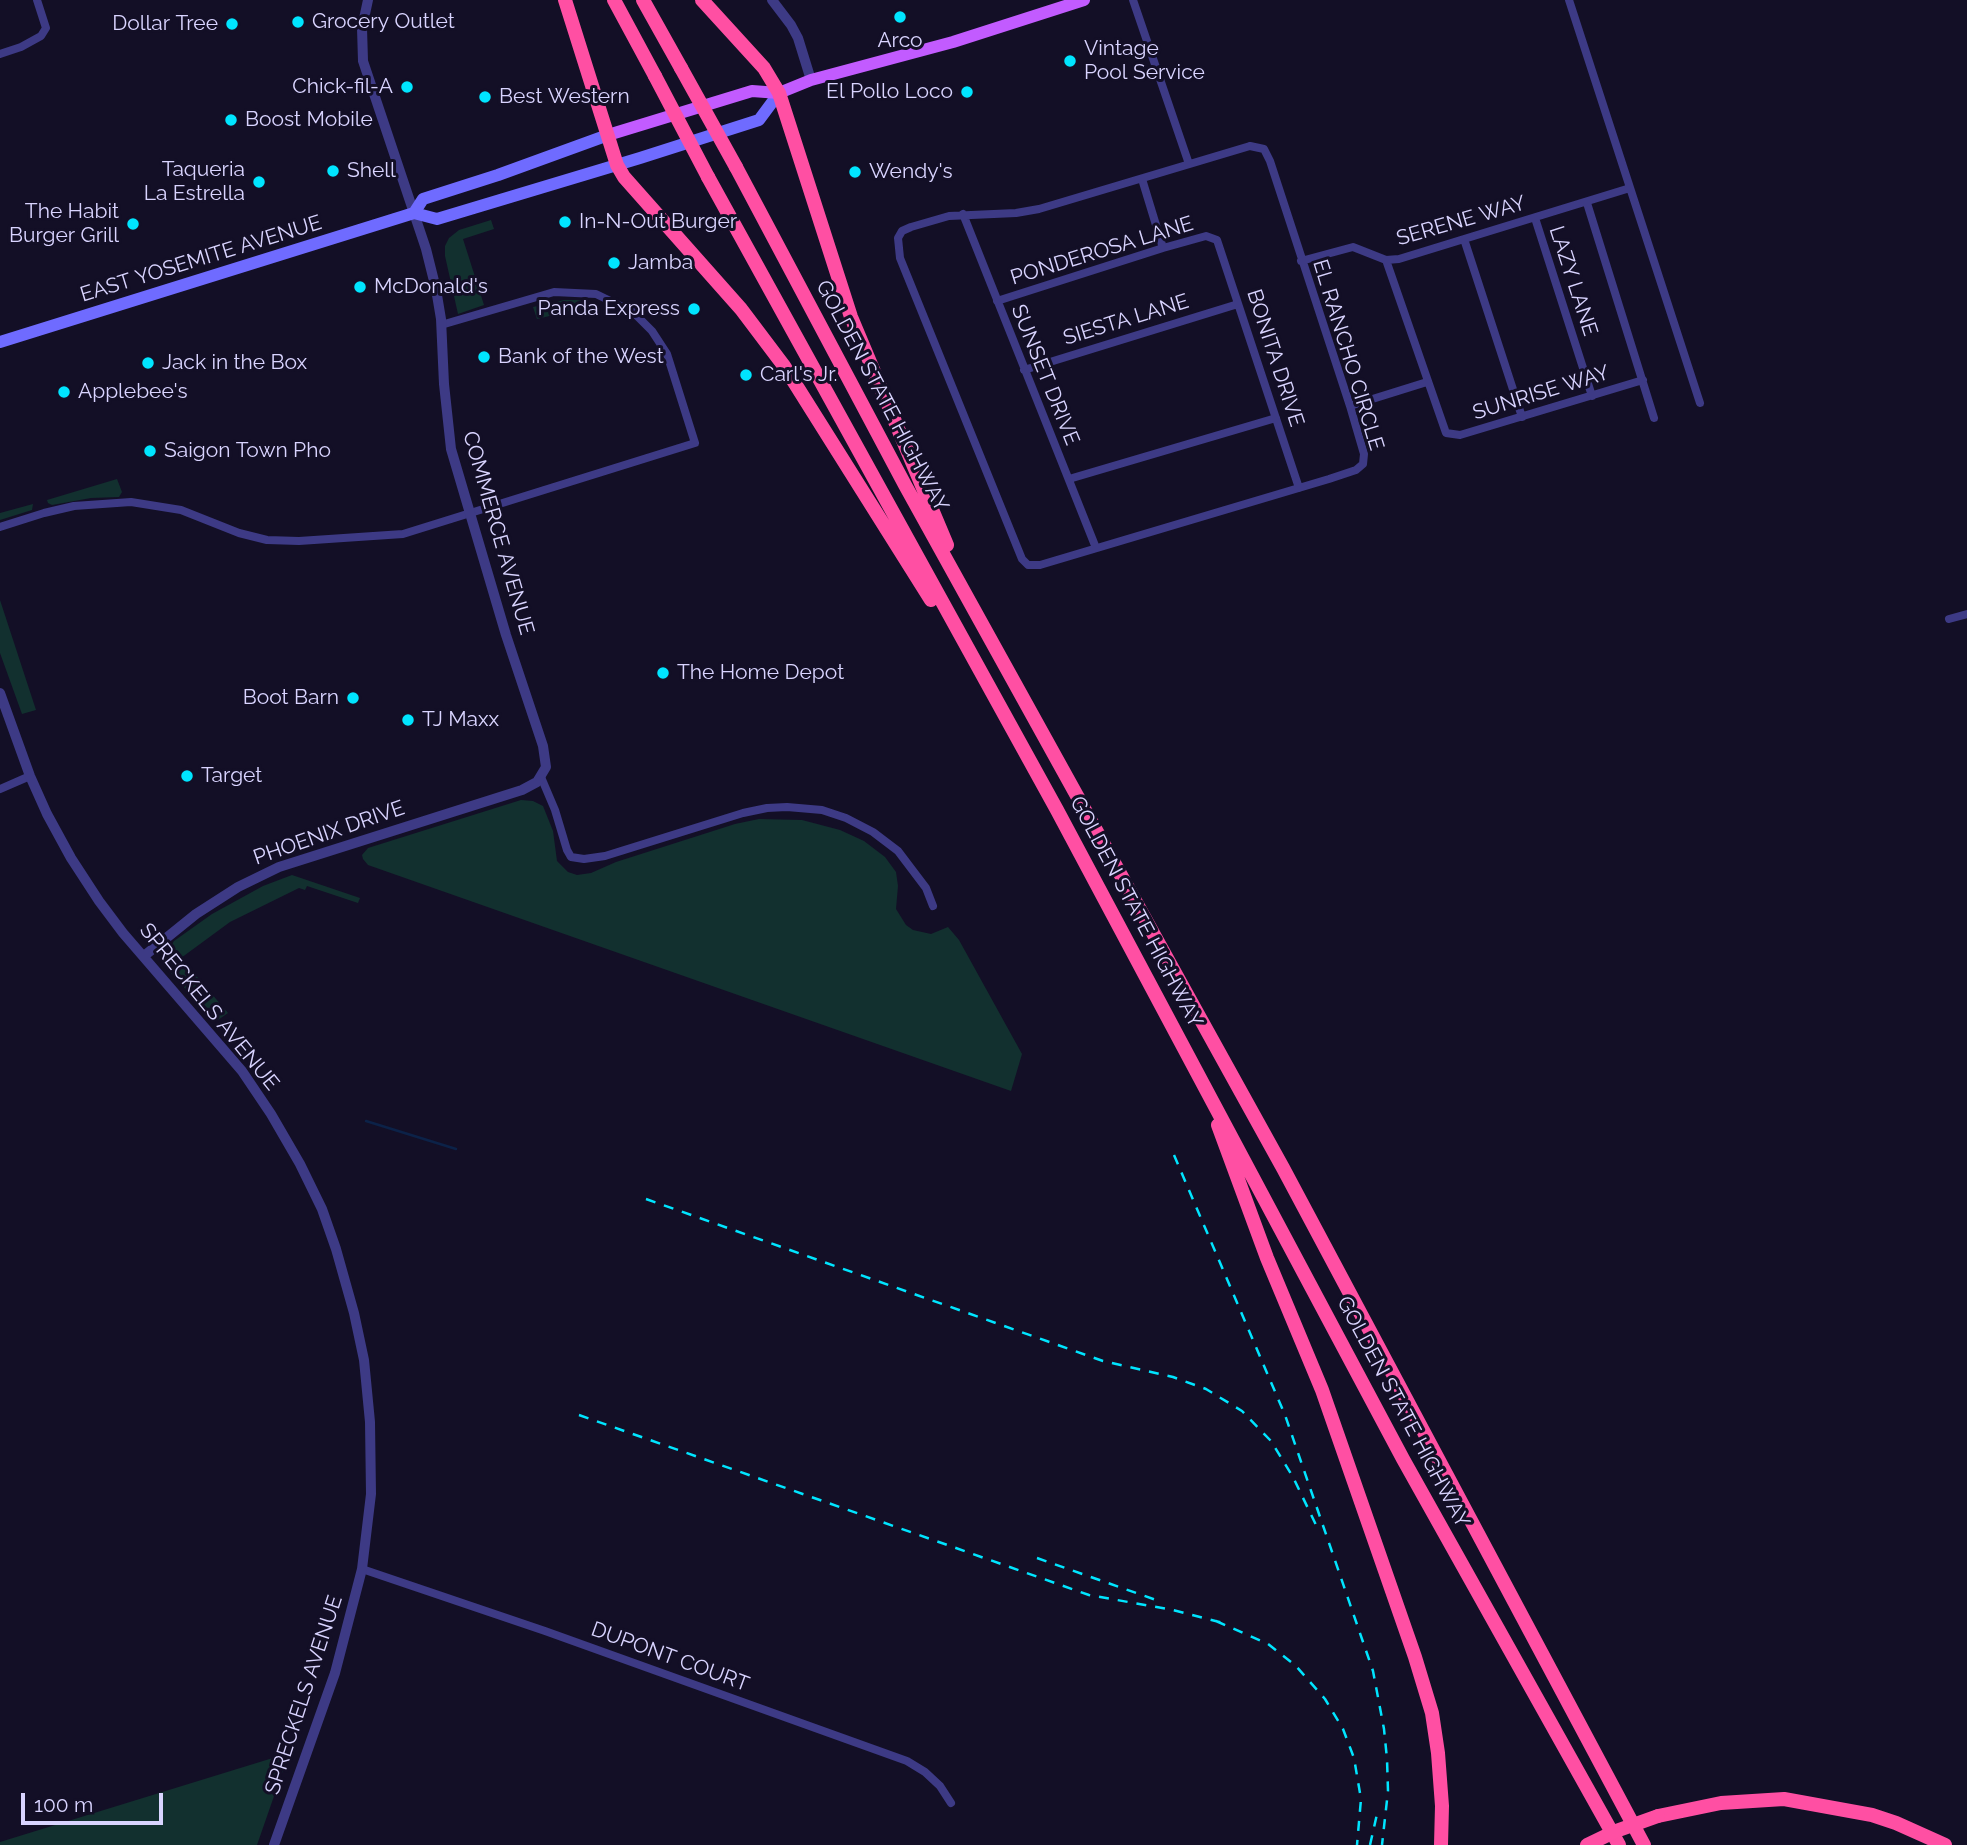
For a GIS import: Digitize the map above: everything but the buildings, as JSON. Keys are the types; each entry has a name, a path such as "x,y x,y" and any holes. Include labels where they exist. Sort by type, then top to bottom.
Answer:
{"highway":[{"path":"565,0 617,165 628,182 741,309 784,366 1018,741"},
{"name":"GOLDEN STATE HIGHWAY","path":"614,0 708,177 1200,1075 1403,1459 1619,1845"},
{"name":"GOLDEN STATE HIGHWAY","path":"643,0 736,167 984,629 1296,1192 1644,1843"},
{"path":"702,0 764,68 779,93 851,317 984,629"},
{"path":"1200,1075 1267,1258 1326,1403 1415,1657 1432,1713 1438,1753 1442,1806 1441,1845"},
{"path":"1587,1845 1616,1831 1721,1803 1784,1800 1872,1815 1945,1845"},
{"path":"1605,1845 1659,1819 1752,1808 1835,1815 1866,1822 1928,1845"}],"main road":[{"name":"EAST YOSEMITE AVENUE","path":"414,213 423,198 498,175 608,135 752,91 779,93 811,80 953,42 1084,0"},
{"name":"EAST YOSEMITE AVENUE","path":"0,342 414,213 437,219 759,120 779,93"}],"street":[{"path":"0,54 36,41 41,36 46,28 37,0"},
{"name":"COMMERCE AVENUE","path":"368,0 362,28 363,61 414,213 436,289 442,325 444,384 451,449 543,746 545,767 541,777"},
{"path":"772,0 798,38 811,80"},
{"path":"1133,0 1189,164"},
{"path":"1569,0 1700,403"},
{"name":"EL RANCHO CIRCLE","path":"1250,146 1264,149 1350,405 1364,454 1363,464 1356,470 1299,488 1040,565 1028,565 1022,559 900,258 898,237 902,231 949,216 1016,213 1039,209 1142,179 1250,146"},
{"path":"1142,179 1163,248"},
{"name":"SERENE WAY","path":"1301,261 1353,247 1386,260 1399,258 1630,188"},
{"path":"1587,203 1654,418"},
{"name":"SUNSET DRIVE","path":"964,214 1096,548"},
{"name":"LAZY LANE","path":"1535,218 1592,396"},
{"name":"PONDEROSA LANE","path":"997,302 1163,248 1206,236 1217,240"},
{"path":"1464,239 1522,417"},
{"name":"BONITA DRIVE","path":"1217,240 1299,488"},
{"path":"1350,405 1427,382 1386,260"},
{"path":"0,527 74,506 111,502 159,505 181,510 239,533 267,540 299,541 403,534 695,443 667,354 652,331 633,312 596,294 554,292 442,325"},
{"name":"SIESTA LANE","path":"1024,370 1238,304"},
{"name":"SUNRISE WAY","path":"1427,382 1443,429 1450,435 1460,435 1643,380"},
{"path":"1069,479 1276,418"},
{"path":"1950,619 1967,614"},
{"name":"SPRECKELS AVENUE","path":"0,693 30,776 71,858 99,901 242,1071 271,1114 316,1198 336,1249 354,1313 364,1360 370,1422 371,1494 362,1569 335,1673 274,1845"},
{"path":"0,789 30,776"},
{"path":"541,777 555,810 566,850 572,857 584,859 605,856 767,808 822,810 846,818 873,832 898,850 926,888 933,906"},
{"name":"PHOENIX DRIVE","path":"144,956 196,914 238,887 279,867 522,790 541,777"},
{"name":"DUPONT COURT","path":"362,1569 558,1635 907,1761 925,1772 940,1786 951,1803"}],"green space":[{"path":"491,220 494,229 463,239 484,305 458,314 445,246 449,238 459,230"},
{"path":"564,300 599,304 537,319 533,307"},
{"path":"117,479 122,492 119,497 91,498 52,505 47,500"},
{"path":"33,504 32,510 0,520 0,513"},
{"path":"0,600 36,710 22,714 0,653"},
{"path":"521,800 533,801 543,806 553,831 557,861 568,872 577,875 591,873 616,862 735,824 759,819 802,820 840,830 864,841 885,857 896,872 896,909 906,925 913,930 931,934 948,927 959,940 1022,1054 1011,1091 368,865 363,859 362,855 368,848"},
{"path":"292,875 360,898 358,903 307,886 305,890 299,888 230,922 181,958 228,1013 218,1020 211,1017 169,971 165,960 167,952 174,941 212,914 263,886"},
{"path":"289,1753 257,1845 0,1845 0,1842"}],"waterway":[{"path":"366,1121 456,1149"}],"railway":[{"path":"1174,1155 1285,1415 1373,1671 1387,1759 1388,1791 1382,1845"},
{"path":"646,1199 1103,1361 1173,1377 1206,1389 1242,1411 1271,1441 1293,1477 1317,1527"},
{"path":"579,1415 1089,1595 1173,1610 1223,1623"},
{"path":"1037,1558 1159,1601"},
{"path":"1216,1621 1268,1644 1295,1665 1325,1699 1343,1729 1354,1758 1361,1799 1357,1845"},
{"path":"1370,1845 1377,1814"}],"place":[{"name":"Arco","path":"900,17"},
{"name":"Grocery Outlet","path":"298,22"},
{"name":"Dollar Tree","path":"232,24"},
{"name":"Vintage Pool Service","path":"1070,61"},
{"name":"Chick-fil-A","path":"407,87"},
{"name":"El Pollo Loco","path":"967,92"},
{"name":"Best Western","path":"485,97"},
{"name":"Boost Mobile","path":"231,120"},
{"name":"Shell","path":"333,171"},
{"name":"Wendy's","path":"855,172"},
{"name":"Taqueria La Estrella","path":"259,182"},
{"name":"In-N-Out Burger","path":"565,222"},
{"name":"The Habit Burger Grill","path":"133,224"},
{"name":"Jamba","path":"614,263"},
{"name":"McDonald's","path":"360,287"},
{"name":"Panda Express","path":"694,309"},
{"name":"Bank of the West","path":"484,357"},
{"name":"Jack in the Box","path":"148,363"},
{"name":"Carl's Jr.","path":"746,375"},
{"name":"Applebee's","path":"64,392"},
{"name":"Saigon Town Pho","path":"150,451"},
{"name":"The Home Depot","path":"663,673"},
{"name":"Boot Barn","path":"353,698"},
{"name":"TJ Maxx","path":"408,720"},
{"name":"Target","path":"187,776"}]}
